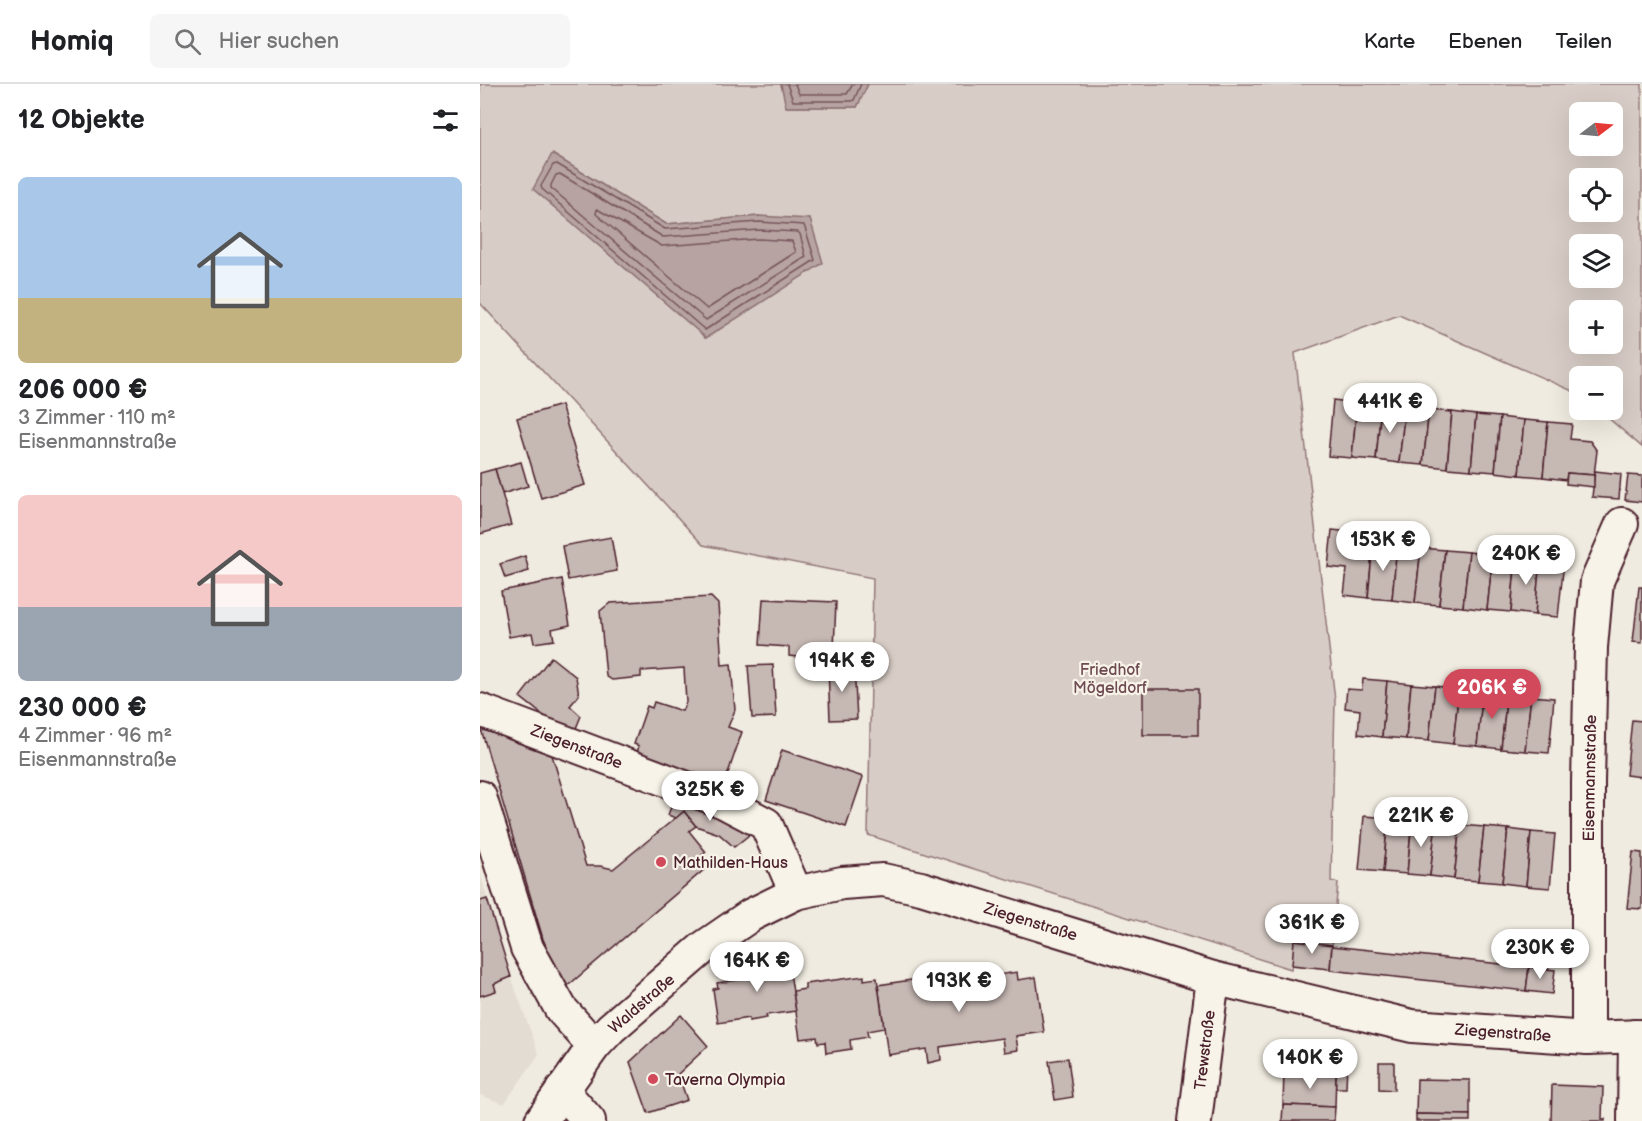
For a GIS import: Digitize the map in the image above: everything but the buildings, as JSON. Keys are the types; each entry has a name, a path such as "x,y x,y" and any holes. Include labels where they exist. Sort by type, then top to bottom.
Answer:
{"street":[{"name":"Eisenmannstraße","path":"1588,1038 1588,782 1591,647 1597,581 1622,524"},
{"name":"Ziegenstraße","path":"480,710 724,802 765,824 796,893 842,883 883,879 921,888 1213,978 1412,1026 1588,1038 1639,1036"},
{"path":"480,797 527,948 561,1010 594,1046"},
{"name":"Waldstraße","path":"541,1121 594,1046 611,1028 703,948 751,915 796,893"},
{"name":"Trewstraße","path":"1195,1121 1213,978"},
{"path":"1635,1121 1639,1036"},
{"path":"562,1090 589,1121"}],"shaded area":[{"path":"480,874 511,977 539,1054 504,1104 480,1095"}],"green space":[{"name":"Friedhof Mögeldorf","path":"480,84 781,84 787,107 857,107 868,84 1642,84 1642,447 1611,420 1623,420 1623,366 1569,366 1569,390 1399,315 1295,353 1335,700 1331,881 1338,883 1330,969 1292,965 1291,969 868,835 873,578 703,545 480,303","holes":["552,154 666,224 759,216 705,338"]}],"water":[{"path":"781,84 868,84 857,107 786,107"},
{"path":"552,154 666,224 759,216 810,219 823,263 706,338 533,189"}],"place":[{"name":"Mathilden-Haus","path":"661,862"},
{"name":"Taverna Olympia","path":"653,1079"}]}
